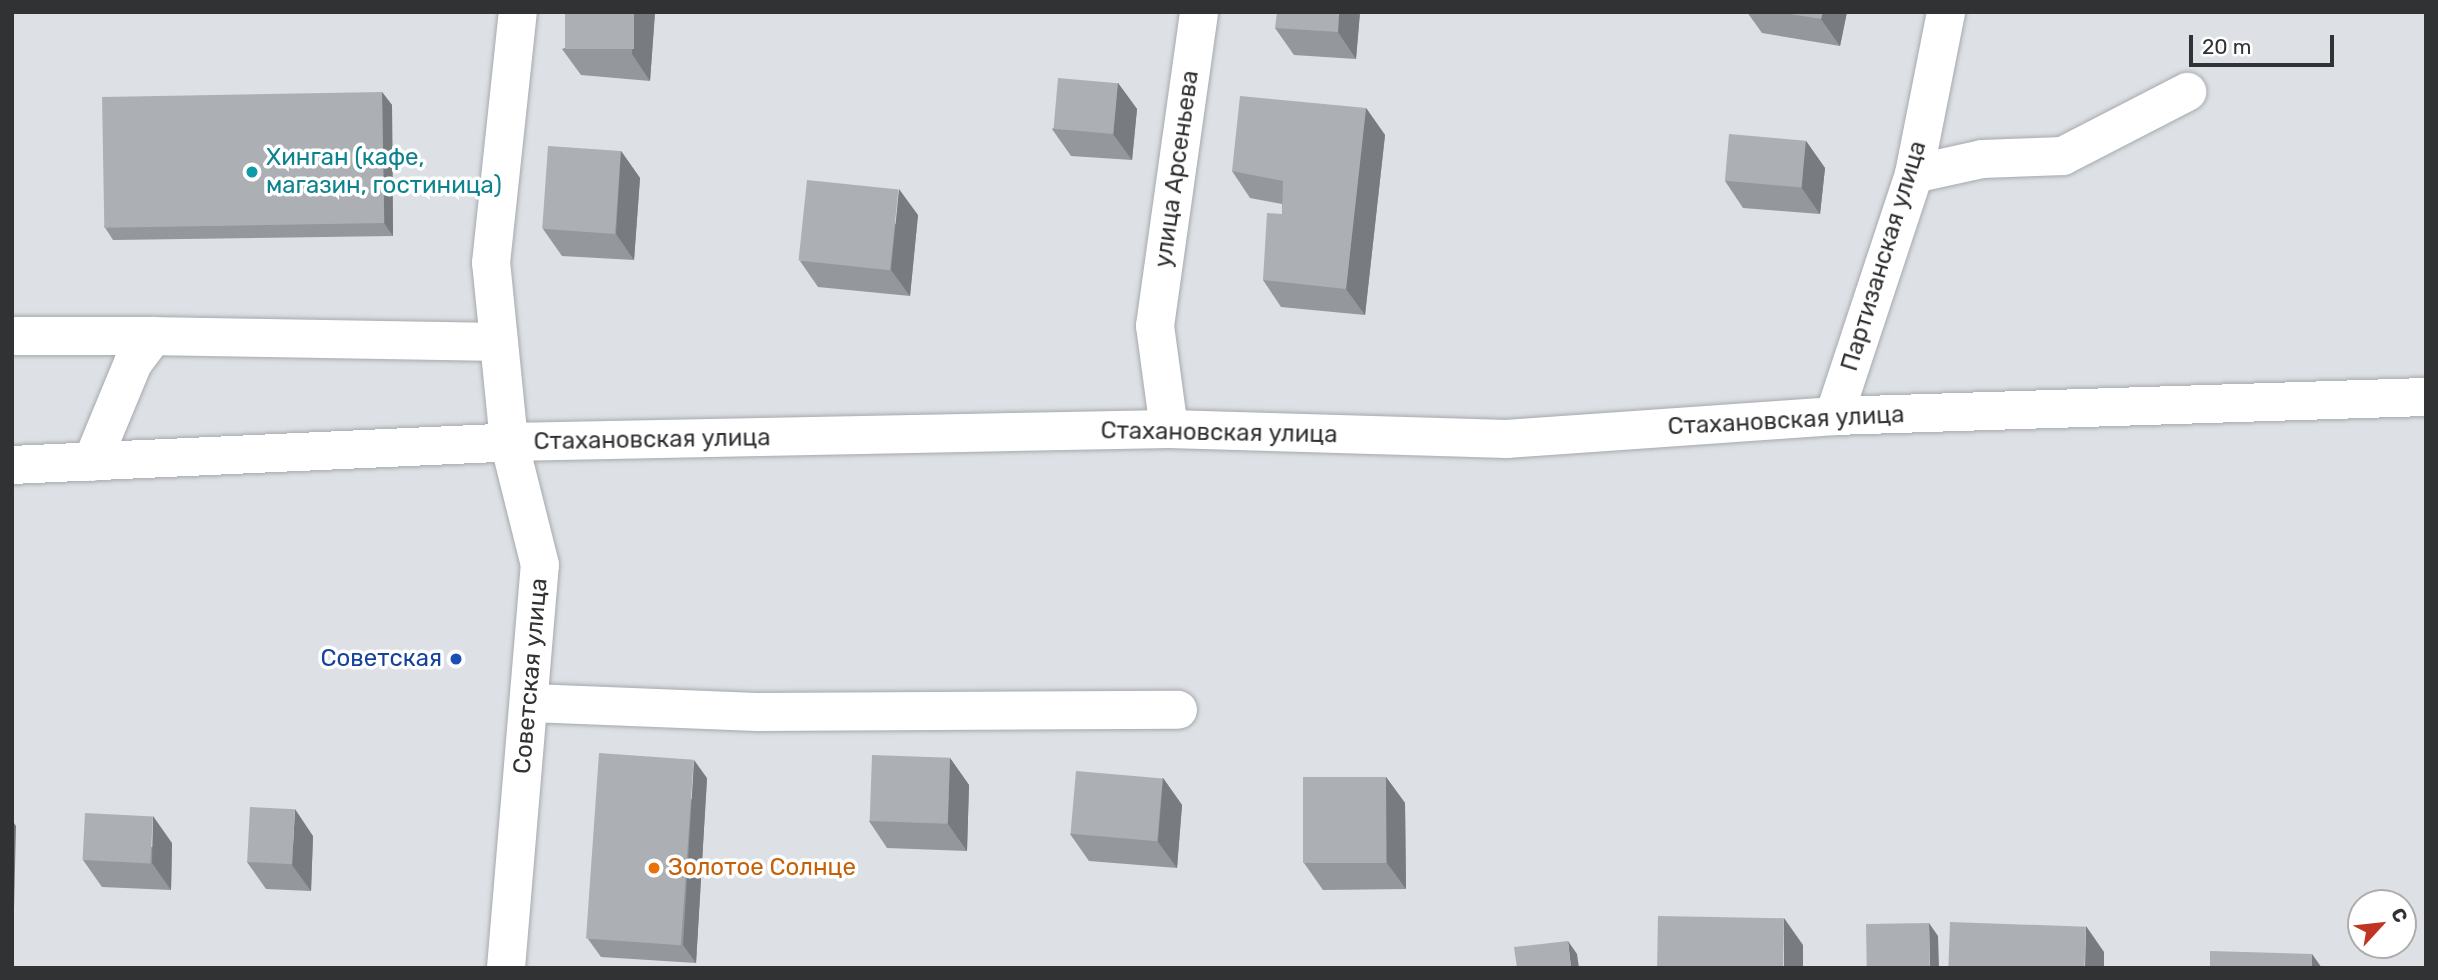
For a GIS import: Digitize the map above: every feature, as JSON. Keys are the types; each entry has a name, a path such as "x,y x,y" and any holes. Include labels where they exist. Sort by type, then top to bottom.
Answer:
{"main road":[{"name":"Советская улица","path":"506,968 531,703 540,565 509,442 496,342 491,263 518,12"},
{"name":"улица Арсеньева","path":"1169,429 1155,326 1199,12"},
{"name":"Партизанская улица","path":"1834,416 1914,174 1946,12"},
{"path":"1914,174 1982,159 2063,156 2188,92"},
{"path":"12,336 496,342"},
{"path":"92,462 133,363 153,336"},
{"name":"Стахановская улица","path":"12,465 509,442 1169,429 1507,439 1834,416 2426,397"},
{"path":"531,703 757,712 1178,710"}],"building":[{"path":"565,12 634,12 634,49 565,49"},
{"path":"1277,12 1339,12 1338,32 1275,28"},
{"path":"1778,12 1823,12 1821,19"},
{"path":"1058,78 1118,83 1113,134 1054,129"},
{"name":"Хинган (кафе, магазин, гостиница)","path":"382,92 384,223 104,228 102,97"},
{"path":"1240,96 1366,108 1346,289 1263,280 1267,213 1282,214 1283,181 1232,171"},
{"path":"1729,134 1806,141 1802,188 1725,181"},
{"path":"548,146 621,151 615,234 542,229"},
{"path":"807,180 898,190 890,270 799,261"},
{"name":"Золотое Солнце","path":"599,753 694,760 681,945 586,939"},
{"path":"872,755 950,758 948,824 870,821"},
{"path":"1076,771 1163,779 1157,841 1071,834"},
{"path":"1303,777 1386,777 1386,863 1303,863"},
{"path":"250,807 295,809 292,864 247,862"},
{"path":"85,813 153,817 150,863 83,860"},
{"path":"1658,916 1784,918 1783,968 1657,968"},
{"path":"1950,922 2086,927 2084,968 1948,968"},
{"path":"1929,923 1930,968 1867,968 1866,924"},
{"path":"1568,941 1571,968 1517,968 1514,947"},
{"path":"2210,951 2312,954 2312,968 2210,968"}],"place":[{"name":"Хинган (кафе, магазин, гостиница)","path":"252,172"},
{"name":"Советская","path":"456,659"},
{"name":"Золотое Солнце","path":"654,868"}]}
